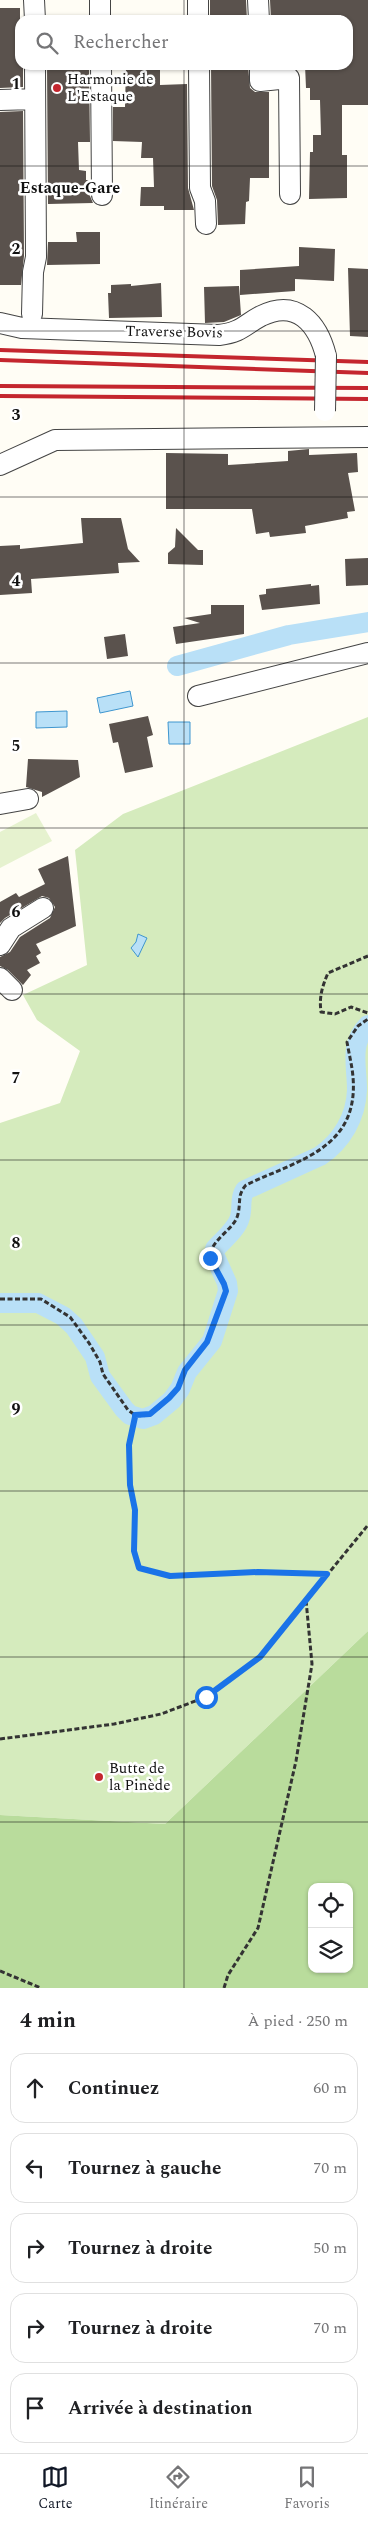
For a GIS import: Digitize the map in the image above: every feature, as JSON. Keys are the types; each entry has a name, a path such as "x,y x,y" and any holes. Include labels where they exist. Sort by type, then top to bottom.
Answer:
{"street":[{"path":"34,0 35,15"},
{"path":"100,0 100,15"},
{"path":"198,0 198,15"},
{"path":"258,0 259,15"},
{"path":"32,314 33,272 36,257 35,70"},
{"path":"101,70 102,195"},
{"path":"199,70 200,188 205,201 206,224"},
{"path":"260,70 260,81 289,78 290,194"},
{"path":"0,100 35,99"},
{"name":"Traverse Bovis","path":"0,323 22,328 219,335 242,330 260,316 286,311 296,313 312,324 318,331 326,356 324,437"},
{"path":"0,465 55,440 368,437"},
{"path":"198,696 368,653"},
{"path":"0,804 28,799"},
{"path":"0,945 11,928 43,908"}],"path":[{"path":"368,956 328,973 320,992 319,1001 321,1012 335,1014 351,1007 368,1013"},
{"path":"0,1299 41,1300 70,1317 90,1343 100,1362 102,1374 128,1410 135,1415 150,1414 178,1388 185,1370 207,1342 226,1291 210,1258 212,1248 236,1220 242,1190 246,1185 314,1155 331,1143 341,1131 350,1112 353,1094 353,1076 347,1042 358,1026 368,1019"},
{"path":"135,1415 129,1445 130,1485 135,1510 134,1551 139,1568 170,1576 258,1572 327,1574"},
{"path":"0,1739 114,1724 161,1714 206,1697 260,1657 368,1525"},
{"path":"224,1988 228,1975 258,1928 296,1762 312,1664 306,1600"},
{"path":"0,1971 41,1988"}],"green space":[{"path":"368,717 368,1631 165,1824 0,1815 0,1123 60,1103 80,1051 37,1020 23,995 87,965 75,850 123,814"},
{"path":"36,813 52,841 0,868 0,832"},
{"path":"368,1631 368,1988 0,1988 0,1815 165,1824"}],"water":[{"path":"130,691 133,706 100,713 97,698"},
{"path":"67,711 67,727 36,728 36,712"},
{"path":"168,722 190,722 190,744 169,744"},
{"path":"138,934 147,938 138,957 131,948 136,942"}],"building":[{"path":"210,0 246,0 247,15 210,15"},
{"path":"270,0 368,0 368,105 342,105 342,155 347,155 347,198 309,199 310,152 313,152 313,135 321,135 320,100 310,100 310,88 306,88 305,70 353,70 353,15 271,15"},
{"path":"0,8 20,8 20,15 15,15 15,70 23,70 23,87 0,88"},
{"path":"47,70 89,70 90,142 78,142 79,170 86,171 86,180 90,180 90,196 93,203 48,204"},
{"path":"126,70 160,70 160,85 187,84 188,188 194,210 164,210 164,206 140,206 141,187 154,187 153,158 141,158 142,142 113,141 113,107 125,107"},
{"path":"211,70 248,70 250,88 255,92 269,92 269,178 250,178 245,224 218,225 217,200 212,186"},
{"path":"23,111 24,256 21,285 0,285 0,112"},
{"path":"76,232 100,232 100,264 47,265 48,242 77,242"},
{"path":"299,247 335,249 334,281 295,279 295,291 240,295 240,270 299,266"},
{"path":"348,268 368,269 368,337 350,336"},
{"path":"161,283 162,317 109,318 108,293 111,293 111,285 131,284 131,286"},
{"path":"239,286 241,315 224,322 205,323 204,287"},
{"path":"309,449 309,455 357,453 358,472 348,473 355,511 347,512 348,518 305,526 306,533 270,537 269,532 256,534 252,509 166,509 166,453 228,454 228,465 288,461 288,451"},
{"path":"81,518 121,518 128,549 140,562 118,563 119,573 31,579 32,593 0,595 0,546 20,545 20,549 83,543"},
{"path":"176,528 198,550 203,550 203,565 168,564 168,553 175,547"},
{"path":"368,558 368,585 346,586 345,559"},
{"path":"311,584 311,586 319,585 320,604 262,610 259,595 266,594 266,589"},
{"path":"211,605 244,605 244,634 176,644 173,627 200,623 184,618 211,614"},
{"path":"125,634 128,656 107,659 104,637"},
{"path":"148,716 153,735 147,737 153,767 125,773 118,742 113,743 109,724"},
{"path":"28,759 78,760 80,777 42,797 42,792 26,787"},
{"path":"68,856 76,926 36,944 41,953 36,956 40,963 27,970 31,975 23,985 8,970 0,966 0,957 10,952 20,937 50,918 55,907 49,898 42,896 5,918 0,923 0,902 16,893 19,897 45,884 38,869"}],"waterway":[{"path":"177,666 289,635 368,622"},
{"path":"0,1303 38,1303 63,1316 74,1326 95,1357 100,1376 124,1409 130,1415 143,1419 154,1415 172,1400 180,1389 187,1372 212,1341 228,1291 227,1283 214,1254 215,1249 233,1230 238,1221 245,1190 320,1156 341,1136 351,1119 357,1090 356,1047 362,1032 368,1025"}],"railway":[{"path":"0,350 368,362"},
{"path":"0,360 368,373"},
{"path":"0,386 368,388"},
{"path":"0,396 368,399"}],"place":[{"name":"Harmonie de L'Estaque","path":"57,88"},
{"name":"Butte de la Pinède","path":"99,1777"}],"district":[{"name":"Estaque-Gare","path":"70,188"}],"route":[{"path":"206,1697 260,1657 327,1574 258,1572 170,1576 139,1568 134,1551 135,1510 130,1485 129,1445 135,1415 143,1416 150,1414 169,1398 178,1388 185,1370 207,1342 226,1291 210,1258"}]}
